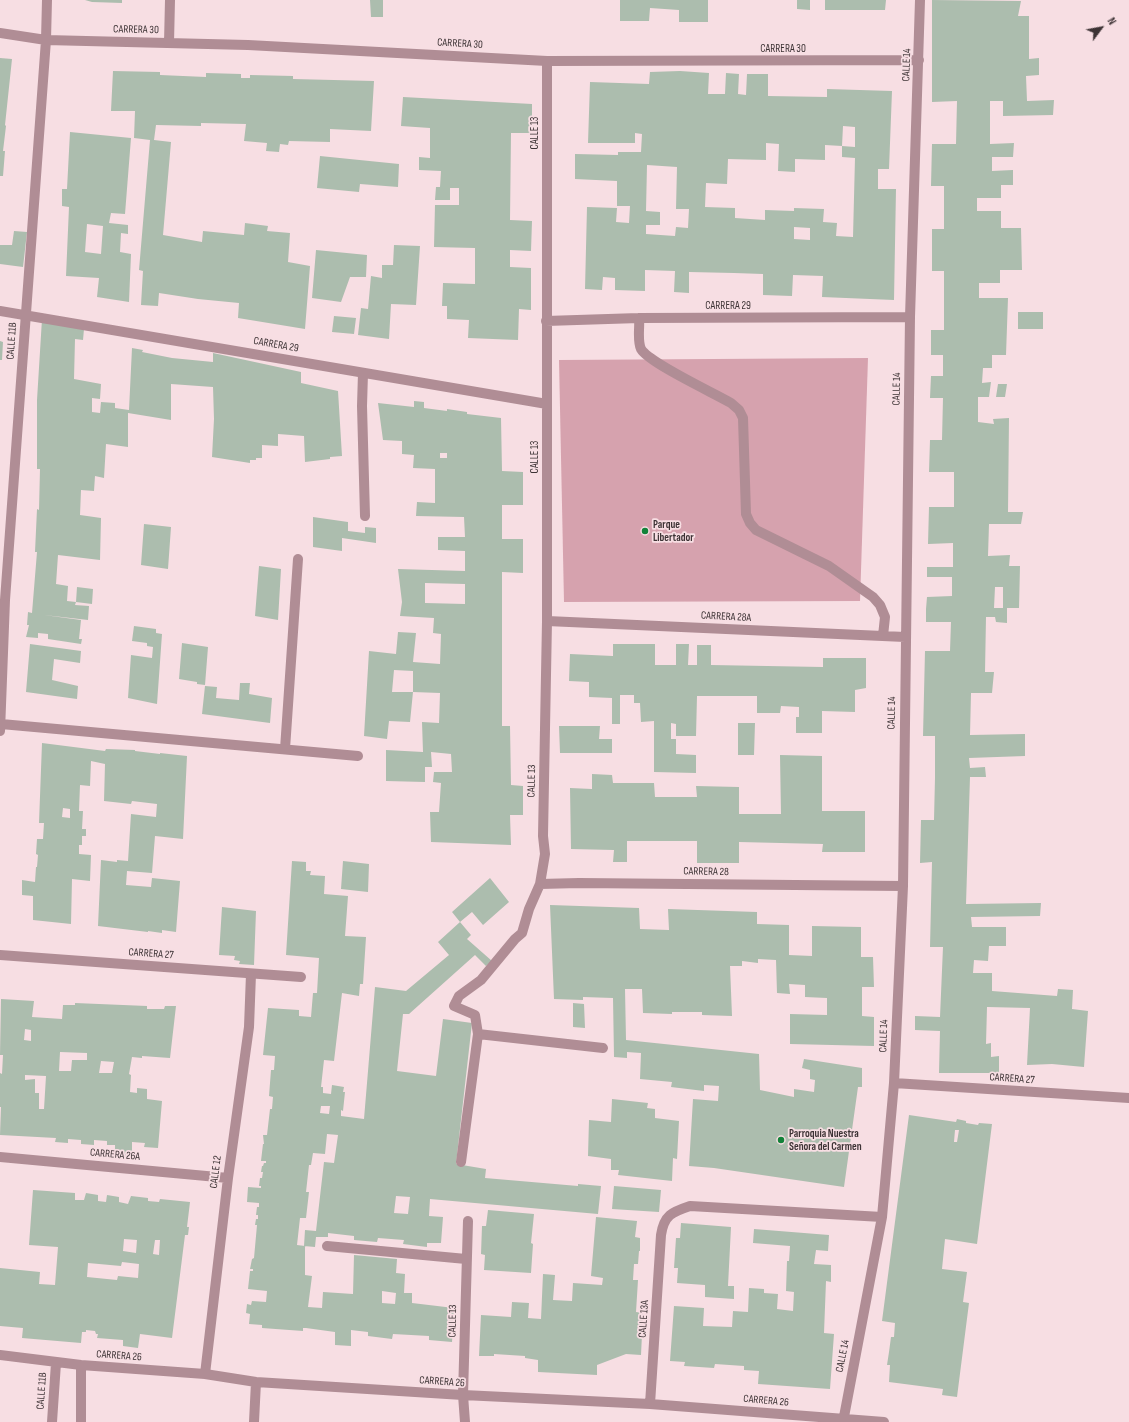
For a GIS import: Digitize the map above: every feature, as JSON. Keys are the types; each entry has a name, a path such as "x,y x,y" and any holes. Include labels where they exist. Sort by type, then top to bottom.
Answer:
{"street":[{"name":"CALLE 11B","path":"0,731 3,600 26,314 46,40 47,0"},
{"path":"170,0 170,43"},
{"name":"CALLE 14","path":"844,1421 882,1217 894,1083 902,886 910,317 920,0"},
{"name":"CARRERA 30","path":"0,33 46,40 248,45 547,61 919,60"},
{"name":"CALLE 13","path":"540,884 546,854 543,836 547,621 547,61"},
{"name":"CARRERA 29","path":"0,311 26,314 547,404"},
{"name":"CARRERA 29","path":"546,321 639,318 910,317"},
{"path":"639,318 639,343 645,354 674,373 731,403 739,410 743,418 746,514 750,523 756,530 829,566 873,597 880,604 885,617 883,636"},
{"path":"364,373 362,406 365,516"},
{"path":"285,750 298,559"},
{"name":"CARRERA 28A","path":"547,621 905,637"},
{"path":"0,724 358,756"},
{"name":"CARRERA 28","path":"540,884 579,883 902,886"},
{"path":"461,1162 478,1034 475,1015 454,1006 459,996 481,980 522,933 529,908 540,884"},
{"name":"CARRERA 27","path":"0,955 301,977"},
{"name":"CALLE 12","path":"205,1374 228,1178 249,1027 251,974"},
{"path":"478,1034 603,1048"},
{"name":"CARRERA 27","path":"894,1083 1129,1098"},
{"name":"CARRERA 26A","path":"0,1157 228,1178"},
{"name":"CALLE 13A","path":"650,1404 661,1235 663,1224 674,1211 690,1206 882,1217"},
{"name":"CALLE 13","path":"464,1422 463,1395 468,1221"},
{"path":"327,1246 466,1259"},
{"name":"CARRERA 26","path":"0,1355 56,1363 205,1374 256,1382 463,1395 650,1404 844,1421 884,1422"},
{"name":"CALLE 11B","path":"52,1422 56,1363"},
{"path":"80,1422 81,1365"},
{"path":"254,1422 256,1382"}],"shaded area":[{"name":"Parque Libertador","path":"868,358 860,601 564,602 559,360"}],"building":[{"path":"85,0 122,0 122,3 92,2"},
{"path":"370,0 383,0 383,17 371,17"},
{"path":"620,0 708,0 708,22 679,22 679,10 650,8 649,21 620,21"},
{"path":"797,0 810,0 810,10 797,9"},
{"path":"825,0 886,0 885,10 825,10"},
{"path":"932,0 1021,1 1018,16 1029,16 1029,59 1039,58 1039,75 1026,76 1027,101 1054,100 1053,115 1003,116 1003,101 990,101 990,144 1014,143 1013,157 992,157 992,171 1013,170 1013,185 1001,185 1001,198 977,198 977,211 1001,211 1001,228 1021,228 1022,270 1000,270 1000,283 979,283 979,298 1008,298 1006,355 992,355 992,368 983,368 982,383 991,382 989,397 978,397 978,422 994,424 993,419 1009,418 1008,512 1023,512 1021,524 989,524 988,556 1010,555 1009,566 1020,566 1019,608 1007,608 1007,623 996,622 995,617 986,617 985,672 994,672 992,693 971,693 970,735 1025,734 1025,756 969,758 970,768 985,767 986,777 970,777 966,904 1041,903 1040,916 971,917 972,927 1006,927 1006,946 989,946 988,961 974,960 973,973 992,973 992,991 1057,996 1058,989 1073,990 1072,1009 1088,1011 1084,1067 1052,1064 1027,1065 1030,1008 987,1007 986,1044 991,1043 991,1057 999,1056 999,1073 939,1073 940,1031 915,1030 915,1016 940,1017 943,947 930,947 932,862 920,863 921,820 934,820 935,778 935,736 923,736 925,651 950,651 951,622 926,622 926,609 927,597 952,596 952,577 927,577 927,567 953,567 953,543 928,544 929,507 954,507 954,472 929,472 930,440 942,440 943,398 930,398 931,376 943,376 943,355 931,355 931,330 944,330 944,271 932,271 932,229 944,229 944,186 931,186 932,144 956,144 957,101 932,102","holes":["995,587 1003,587 1003,608 994,608"]},
{"path":"0,58 12,59 3,151 5,151 3,176 0,176"},
{"path":"113,71 160,72 160,75 206,77 206,73 241,74 241,78 250,78 250,75 293,76 293,79 374,81 371,131 330,129 330,142 289,141 288,145 280,144 279,152 266,151 267,143 244,141 246,124 201,123 201,126 156,125 154,140 171,142 163,235 202,242 203,231 244,235 245,223 268,226 267,231 290,233 288,262 310,266 305,329 238,318 239,303 159,293 158,306 141,305 143,271 139,270 150,140 134,138 135,111 111,111"},
{"path":"680,71 709,73 708,94 725,94 726,73 739,74 738,94 746,95 747,74 768,74 768,96 827,97 827,89 892,91 889,169 878,169 878,189 896,189 894,300 822,297 823,276 793,275 792,296 763,295 763,274 734,273 689,272 689,293 674,292 675,271 645,270 645,291 615,290 615,278 603,277 602,290 585,289 587,207 617,208 616,222 629,223 630,206 617,206 617,181 575,179 575,154 618,155 618,152 641,152 642,134 635,133 635,143 588,143 590,82 649,84 650,72","holes":["843,126 855,127 855,147 842,146","766,143 779,144 778,171 795,172 795,159 825,160 825,145 842,146 842,157 855,158 853,237 836,236 837,223 823,222 824,209 794,208 794,211 765,210 765,220 735,218 735,208 705,207 706,183 727,184 728,159 766,160","647,165 677,167 676,209 689,209 688,228 676,227 675,236 646,234 646,225 660,225 660,212 646,211","794,227 810,228 810,240 794,239"]},
{"path":"403,97 532,104 532,133 511,133 510,220 532,221 531,251 510,250 510,267 531,268 531,310 519,309 518,340 468,338 469,320 447,319 447,306 442,306 443,283 475,284 475,248 434,247 435,205 459,205 459,188 450,188 450,200 435,200 436,187 440,187 441,171 419,170 419,157 430,158 430,128 401,126"},
{"path":"70,132 131,138 125,214 111,213 109,223 128,225 128,234 121,233 120,252 131,254 129,302 97,297 99,278 66,276 69,207 62,206 62,189 67,189","holes":["87,224 103,226 101,254 85,252"]},
{"path":"320,156 399,164 398,187 360,184 359,192 317,188"},
{"path":"14,231 27,232 23,267 0,264 0,245 12,245"},
{"path":"394,245 420,246 416,305 391,304 389,339 358,335 361,308 368,309 371,276 382,278 382,265 393,265"},
{"path":"316,250 367,255 366,277 350,277 341,302 312,298"},
{"path":"1018,312 1043,312 1043,329 1018,329"},
{"path":"334,316 356,318 354,334 332,332"},
{"path":"42,319 84,329 83,340 75,339 74,379 101,384 100,399 92,398 92,412 100,413 101,402 115,403 115,408 129,410 132,348 143,350 142,352 172,358 213,362 213,353 301,372 301,383 338,391 342,456 305,462 304,436 278,434 278,446 262,445 262,458 250,460 250,463 212,457 214,419 213,387 171,384 171,420 128,413 128,447 106,444 104,478 95,476 94,491 81,490 80,515 101,518 100,560 58,555 56,584 68,586 67,601 76,602 75,605 89,606 88,620 44,615 81,620 79,639 82,639 81,644 48,639 48,634 38,633 38,638 26,637 29,625 27,625 28,612 32,613 37,552 35,552 37,509 39,510 40,469 37,469 37,400"},
{"path":"0,341 3,342 2,360 0,360"},
{"path":"998,384 1007,384 1005,397 996,397"},
{"path":"414,401 424,402 424,408 447,411 447,409 467,412 467,414 501,418 502,471 523,472 523,505 502,505 502,539 523,539 523,573 502,572 502,726 510,726 511,785 523,786 523,815 510,815 511,845 431,842 430,812 439,812 441,783 433,782 434,772 452,772 451,754 431,752 432,767 425,767 425,782 386,781 386,750 423,752 422,722 439,723 440,693 413,692 410,722 389,721 387,739 364,736 369,651 396,654 398,632 416,633 413,662 440,664 441,634 433,633 434,618 400,616 402,602 398,569 465,571 465,551 438,550 438,537 465,537 464,517 416,516 417,502 435,503 435,469 413,468 414,455 402,454 402,441 383,440 378,403 414,407","holes":["440,453 447,453 447,458 440,458","425,583 465,584 465,604 425,603","394,670 413,671 413,692 392,692"]},
{"path":"313,517 348,522 348,531 365,533 365,527 376,528 376,543 342,538 342,551 313,547"},
{"path":"144,524 171,527 168,569 141,565"},
{"path":"259,566 281,569 278,620 255,616"},
{"path":"77,587 93,589 92,604 76,602"},
{"path":"134,626 156,629 156,633 162,634 157,704 128,698 131,655 152,658 153,647 147,646 147,643 132,641"},
{"path":"182,643 208,647 205,685 179,679"},
{"path":"30,644 81,651 80,663 54,659 52,680 78,686 77,699 26,692"},
{"path":"613,644 655,644 655,665 676,665 676,644 689,644 688,665 697,665 697,645 711,645 711,665 823,667 823,658 866,658 866,688 855,690 855,712 822,711 822,733 796,733 796,717 799,717 799,707 781,706 780,713 757,713 757,696 697,696 696,736 676,736 676,724 671,723 671,739 676,739 676,754 696,755 696,773 654,772 654,721 641,722 640,703 634,703 634,695 620,695 620,724 612,724 612,698 589,697 589,682 569,681 570,654 613,656"},
{"path":"240,683 250,683 249,694 272,698 270,723 202,714 205,686 217,687 216,698 239,700"},
{"path":"738,723 755,723 754,755 738,755"},
{"path":"559,726 600,726 599,739 612,739 612,753 560,753"},
{"path":"42,743 105,751 106,749 135,750 187,756 183,839 155,836 152,873 127,871 126,885 151,887 152,878 180,881 176,932 162,930 162,933 148,932 98,926 101,860 117,862 117,860 128,861 131,814 156,817 157,804 132,801 131,804 104,801 105,764 91,761 90,786 80,785 79,811 83,811 82,829 86,829 86,836 82,836 82,845 79,845 79,854 91,855 90,881 72,879 71,924 33,920 33,896 22,895 22,880 35,882 38,855 36,854 37,839 43,839 44,823 39,823","holes":["63,808 70,809 70,818 62,817"]},
{"path":"780,755 822,756 822,811 865,811 865,852 822,852 823,844 739,842 739,863 697,863 697,841 627,841 627,862 613,862 614,850 571,849 570,788 592,789 592,774 612,775 613,783 654,783 655,797 697,797 696,786 739,787 739,814 781,814"},
{"path":"292,861 306,862 306,871 311,871 310,875 325,876 324,894 348,896 345,936 366,937 363,984 360,984 359,996 342,993 334,1061 324,1060 321,1087 323,1087 323,1093 331,1094 332,1085 344,1087 343,1092 345,1092 341,1116 364,1119 375,987 406,991 449,955 438,942 460,922 471,935 467,939 492,961 486,966 475,955 409,1014 403,1014 397,1071 436,1076 443,1019 472,1023 456,1164 486,1169 485,1178 578,1186 578,1184 601,1186 598,1214 430,1199 429,1216 443,1217 441,1243 427,1243 427,1247 403,1244 404,1240 378,1238 377,1242 354,1240 354,1236 328,1233 328,1237 316,1237 315,1247 305,1246 305,1275 312,1276 308,1307 322,1308 323,1292 353,1294 354,1255 397,1259 396,1273 405,1274 404,1293 412,1293 412,1303 454,1308 452,1342 429,1340 429,1336 393,1334 392,1339 368,1336 368,1332 351,1330 351,1346 335,1345 335,1332 306,1328 303,1328 303,1331 262,1328 262,1325 249,1324 250,1314 246,1313 247,1304 251,1305 252,1301 266,1302 267,1291 248,1289 250,1271 253,1271 253,1269 250,1269 252,1259 254,1258 257,1225 255,1225 256,1219 258,1219 258,1215 256,1215 259,1203 247,1202 248,1187 261,1188 261,1186 259,1186 260,1178 262,1178 263,1172 261,1172 262,1166 266,1163 266,1161 261,1161 264,1144 263,1135 267,1135 270,1109 272,1109 273,1097 269,1096 271,1070 274,1070 275,1056 263,1055 268,1008 299,1010 299,1016 311,1017 313,993 317,993 319,958 286,955","holes":["321,1106 330,1106 329,1114 320,1113","327,1134 338,1135 334,1163 324,1162 316,1231 305,1230 304,1246 297,1245 300,1218 306,1218 309,1192 306,1192 309,1165 311,1165 313,1153 325,1154","396,1196 410,1197 408,1214 394,1213","382,1291 396,1293 395,1304 382,1303"]},
{"path":"343,861 369,864 368,892 341,889"},
{"path":"490,878 509,902 483,925 472,912 460,922 452,912"},
{"path":"550,905 639,908 640,929 669,930 668,909 757,912 757,924 789,925 789,955 812,956 812,926 861,927 861,957 873,957 874,987 862,987 862,1016 874,1017 874,1046 790,1044 790,1014 827,1015 827,998 805,997 805,985 789,984 790,994 777,993 776,960 758,959 758,963 742,961 742,966 730,966 732,1016 702,1015 702,1012 672,1012 672,1014 643,1013 642,989 625,989 626,1040 759,1054 760,1090 794,1097 794,1089 814,1092 815,1080 810,1079 810,1070 802,1068 804,1059 862,1068 862,1087 858,1087 844,1187 714,1168 689,1166 693,1099 718,1101 719,1086 704,1085 704,1091 671,1087 672,1082 640,1079 641,1053 627,1052 627,1058 614,1057 613,998 583,997 583,1000 554,999"},
{"path":"222,907 256,911 254,965 239,964 240,961 234,960 235,956 219,955"},
{"path":"1,999 34,1001 32,1017 62,1019 63,1005 75,1005 75,1003 147,1006 147,1009 164,1009 165,1006 176,1006 170,1058 142,1056 142,1058 132,1057 129,1074 131,1075 130,1092 137,1093 137,1088 147,1089 147,1099 162,1101 158,1148 144,1147 145,1143 132,1142 132,1156 115,1155 115,1145 107,1145 107,1141 94,1140 94,1145 81,1144 81,1140 68,1139 68,1143 55,1142 56,1138 0,1135 0,1073 2,1074 3,1055 0,1055","holes":["25,1029 31,1030 31,1041 24,1040","60,1052 87,1053 87,1060 72,1060 71,1071 59,1071","101,1061 114,1062 112,1073 99,1073","25,1075 46,1076 44,1109 39,1109 39,1093 35,1093 35,1079 25,1080"]},
{"path":"573,1003 584,1004 585,1028 573,1027"},
{"path":"612,1099 648,1103 647,1108 655,1109 655,1118 679,1121 677,1159 673,1158 672,1181 618,1175 619,1170 611,1170 611,1159 588,1156 589,1120 611,1122"},
{"path":"909,1115 956,1122 957,1119 966,1121 966,1123 978,1125 979,1123 992,1124 977,1244 945,1239 942,1269 967,1272 963,1302 969,1303 957,1397 942,1395 943,1389 889,1382 890,1365 887,1365 891,1337 894,1337 895,1323 882,1321","holes":["955,1130 959,1130 957,1142 954,1142"]},
{"path":"614,1186 661,1190 659,1212 612,1209"},
{"path":"33,1190 75,1193 75,1200 84,1200 86,1193 98,1195 98,1201 106,1202 107,1195 119,1197 119,1202 128,1204 131,1196 148,1198 148,1201 159,1202 160,1199 190,1202 187,1227 189,1227 188,1235 185,1235 172,1338 140,1334 138,1348 123,1346 123,1340 97,1338 98,1334 96,1334 95,1331 86,1330 86,1332 82,1332 81,1343 22,1338 23,1328 0,1326 0,1268 40,1272 39,1284 55,1285 58,1247 29,1245","holes":["124,1239 137,1240 136,1253 123,1251","155,1240 160,1240 159,1255 153,1254","122,1262 139,1264 138,1278 118,1276 117,1280 87,1277 88,1263 121,1266"]},
{"path":"488,1210 534,1214 531,1243 533,1244 531,1273 484,1270 485,1255 481,1254 482,1226 486,1226"},
{"path":"596,1217 637,1221 635,1237 640,1238 640,1251 638,1264 634,1264 633,1280 638,1280 636,1312 643,1313 641,1355 626,1354 597,1365 597,1375 538,1372 538,1360 525,1358 525,1356 494,1354 494,1356 479,1356 481,1315 511,1317 512,1302 529,1303 528,1318 541,1319 543,1274 555,1275 553,1300 572,1301 573,1283 602,1285 603,1278 591,1276"},
{"path":"681,1223 731,1227 728,1286 734,1286 734,1299 705,1297 705,1285 677,1283 678,1268 674,1268 676,1238 680,1238"},
{"path":"754,1229 829,1235 828,1251 816,1250 814,1264 831,1265 831,1282 826,1281 824,1333 834,1334 830,1389 758,1384 759,1371 744,1370 744,1366 715,1364 714,1368 684,1366 685,1362 670,1361 674,1306 704,1308 703,1326 732,1327 733,1311 748,1312 749,1288 764,1289 764,1293 778,1294 777,1309 793,1311 794,1292 786,1291 787,1261 789,1261 790,1246 753,1243"}],"place":[{"name":"Parque Libertador","path":"645,531"},
{"name":"Parroquia Nuestra Señora del Carmen","path":"781,1140"}]}
